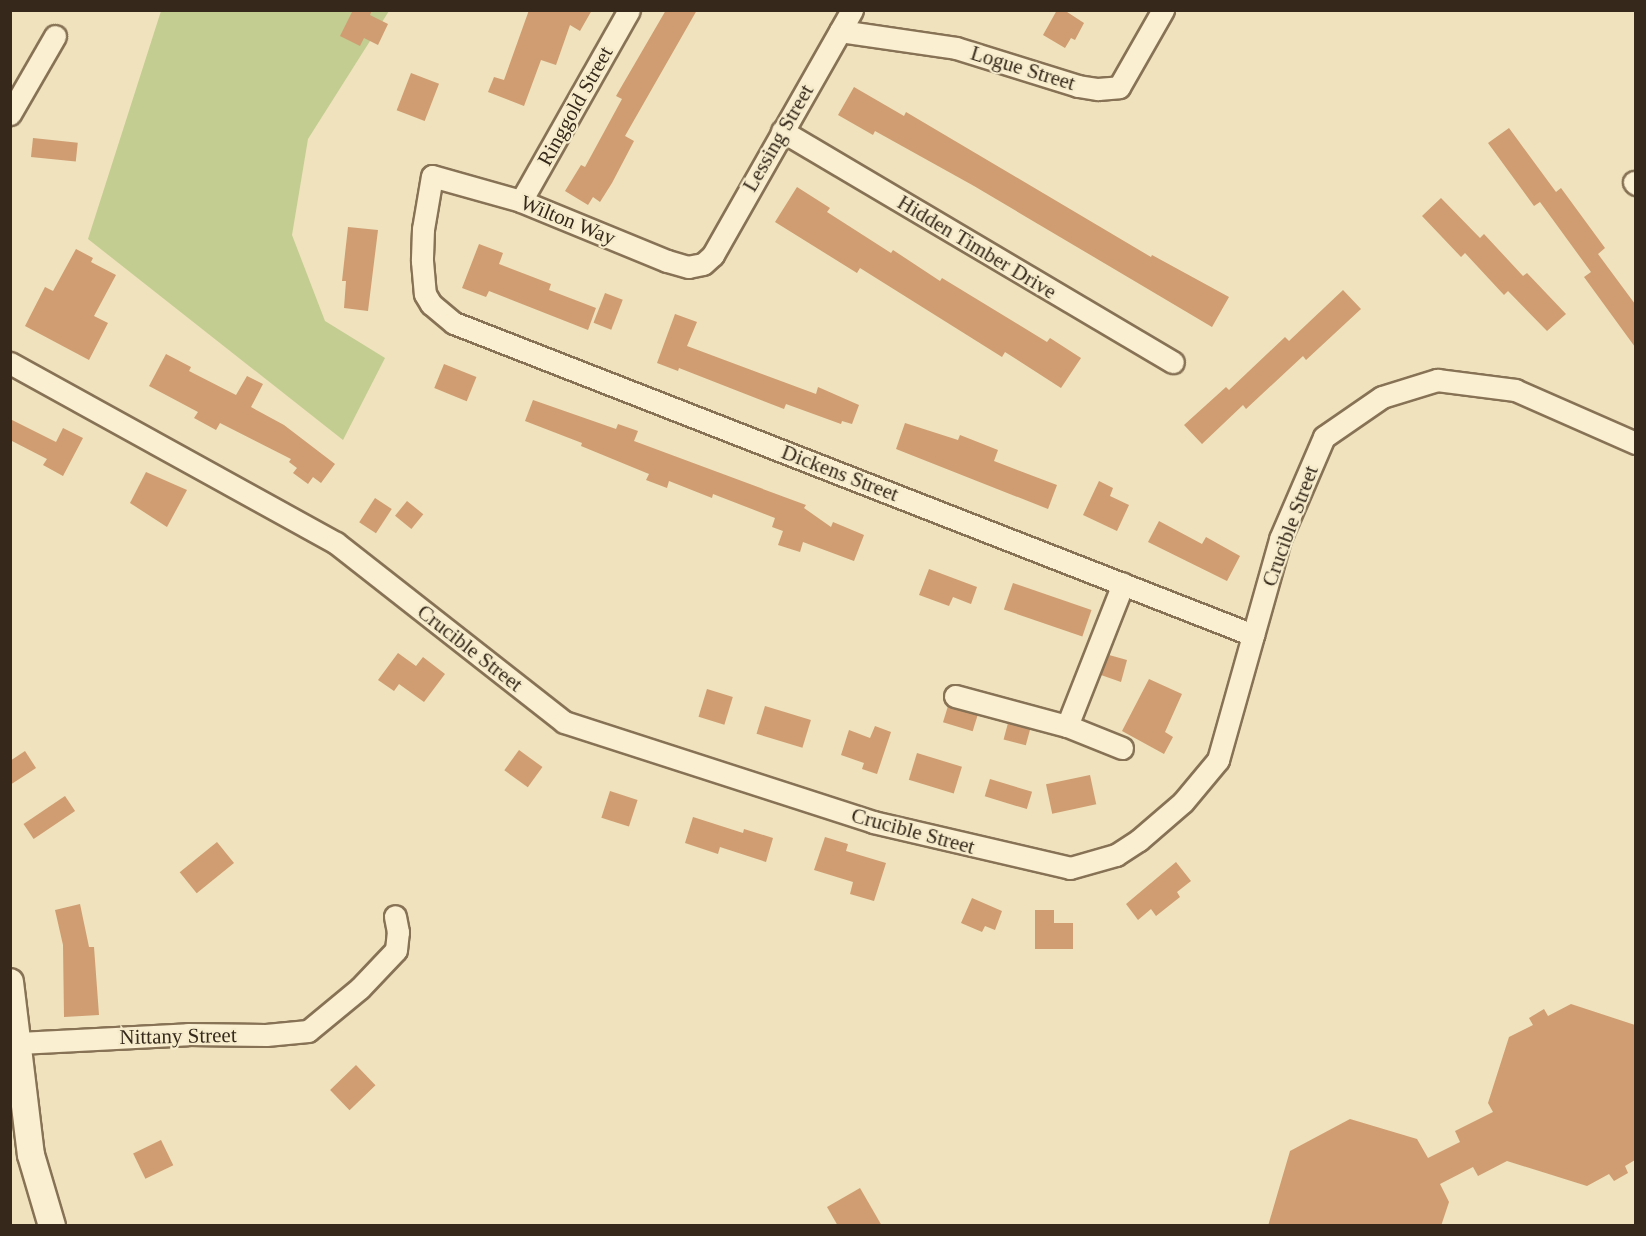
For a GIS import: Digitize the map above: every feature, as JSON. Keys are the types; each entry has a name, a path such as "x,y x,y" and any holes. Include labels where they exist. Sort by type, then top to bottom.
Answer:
{"street":[{"name":"Ringgold Street","path":"522,201 629,10"},
{"name":"Lessing Street","path":"703,264 713,255 852,10"},
{"name":"Logue Street","path":"840,30 956,48 1078,86 1098,89 1119,87 1163,10"},
{"path":"10,114 55,36"},
{"name":"Hidden Timber Drive","path":"782,131 1173,362"},
{"name":"Wilton Way","path":"431,304 425,294 422,261 423,229 432,176 522,201 667,261 688,267 703,264"},
{"name":"Dickens Street","path":"431,304 454,323 1253,634"},
{"name":"Crucible Street","path":"10,363 336,543 564,722 873,822 1070,868 1116,855 1139,840 1183,802 1218,760 1281,539 1324,437 1382,397 1437,380 1515,390 1635,443"},
{"path":"1067,726 1124,584"},
{"path":"955,696 1067,726 1122,748"},
{"name":"Nittany Street","path":"20,1043 189,1034 266,1035 308,1031 329,1011 360,988 396,950 398,932 395,916"},
{"path":"10,982 20,1043 16,1091 31,1155 52,1226"}],"green space":[{"path":"161,11 389,11 308,139 292,235 325,321 385,358 343,440 88,239"}],"building":[{"path":"353,10 372,10 370,15 388,24 378,45 364,38 360,46 340,36"},
{"path":"529,10 592,10 580,31 570,25 556,65 541,60 524,106 488,92 494,77 504,80"},
{"path":"666,10 697,10 625,136 634,141 612,183 600,202 593,197 588,205 565,191 581,165 585,167 622,99 616,96"},
{"path":"1057,10 1064,10 1084,23 1075,40 1071,38 1065,48 1043,35"},
{"path":"411,73 439,84 425,121 397,110"},
{"path":"854,87 904,116 906,112 1151,257 1152,255 1229,297 1212,327 974,186 875,131 873,135 838,115"},
{"path":"1509,128 1556,192 1561,188 1605,248 1598,254 1635,304 1635,347 1584,277 1591,272 1540,202 1534,206 1488,143"},
{"path":"33,138 78,143 76,162 31,157"},
{"path":"797,187 830,208 827,212 891,253 893,250 940,281 942,278 1047,342 1050,338 1081,358 1061,388 1005,352 1002,357 860,268 857,273 775,222"},
{"path":"1441,198 1480,238 1484,234 1523,276 1527,273 1566,314 1547,331 1508,291 1504,295 1465,253 1461,257 1422,216"},
{"path":"348,227 378,230 368,311 344,308 346,281 342,281"},
{"path":"479,244 503,253 499,264 551,284 549,290 596,308 588,330 489,291 486,297 462,288"},
{"path":"76,249 93,258 91,262 116,275 94,316 108,323 89,360 25,326 45,287 53,291"},
{"path":"1343,290 1361,309 1306,360 1303,356 1246,409 1243,405 1202,444 1184,425 1226,387 1229,390 1285,337 1289,341"},
{"path":"605,293 623,300 611,330 594,323"},
{"path":"675,314 697,322 687,346 816,394 818,387 859,405 852,424 842,421 841,424 786,404 784,409 679,368 678,371 657,363"},
{"path":"166,354 191,367 189,371 236,395 247,376 263,384 251,407 284,425 335,464 321,483 313,477 308,484 293,473 297,468 289,462 291,459 220,423 216,430 194,418 198,412 149,386"},
{"path":"444,364 476,377 467,401 434,388"},
{"path":"533,400 616,429 618,424 638,431 634,441 806,505 804,508 831,527 833,522 864,535 854,561 803,542 800,552 778,545 783,531 772,527 775,518 713,494 712,498 669,481 667,488 646,480 649,474 581,446 582,443 525,421"},
{"path":"10,419 56,442 63,428 83,438 63,476 43,465 47,459 10,440"},
{"path":"905,423 958,440 960,435 998,450 994,461 1057,485 1048,509 896,449"},
{"path":"146,472 187,490 167,527 130,503"},
{"path":"1099,481 1113,488 1110,496 1129,505 1117,531 1083,515"},
{"path":"375,498 392,509 376,533 359,522"},
{"path":"407,501 423,514 411,529 395,516"},
{"path":"1159,521 1202,544 1206,537 1240,556 1227,581 1148,542"},
{"path":"929,569 977,587 971,604 953,597 949,606 919,595"},
{"path":"1013,583 1091,610 1082,636 1004,609"},
{"path":"398,653 416,666 423,657 445,674 424,702 399,684 394,691 378,680"},
{"path":"1109,655 1127,660 1121,682 1101,675"},
{"path":"1149,679 1182,694 1165,732 1173,737 1164,754 1122,731"},
{"path":"707,689 733,697 724,725 699,717"},
{"path":"765,706 811,720 802,748 757,734"},
{"path":"948,706 978,715 973,731 943,722"},
{"path":"1008,723 1030,729 1026,745 1004,739"},
{"path":"875,726 891,732 877,774 862,769 864,763 841,755 849,730 870,738"},
{"path":"519,750 542,767 528,787 504,770"},
{"path":"25,751 36,768 10,785 10,761"},
{"path":"917,753 962,767 954,794 909,780"},
{"path":"1090,775 1096,804 1052,814 1046,784"},
{"path":"990,779 1032,792 1027,809 985,796"},
{"path":"610,791 638,800 629,827 601,818"},
{"path":"65,796 75,811 34,839 24,824"},
{"path":"693,817 743,833 744,829 773,838 766,862 720,847 718,854 685,843"},
{"path":"825,837 848,844 846,851 886,863 874,901 850,894 853,882 814,870"},
{"path":"217,842 234,863 197,893 180,872"},
{"path":"1176,862 1191,881 1177,892 1180,897 1156,916 1151,909 1138,920 1126,904"},
{"path":"972,898 1002,911 995,930 985,926 982,932 961,923"},
{"path":"80,904 89,947 94,947 99,1015 64,1017 63,945 55,910"},
{"path":"1035,910 1054,910 1054,923 1073,923 1073,949 1035,949"},
{"path":"1571,1004 1635,1025 1635,1160 1625,1166 1628,1173 1614,1181 1609,1174 1587,1186 1507,1161 1478,1176 1473,1167 1440,1184 1449,1202 1441,1226 1268,1226 1290,1151 1350,1119 1417,1139 1428,1158 1460,1142 1455,1131 1493,1112 1488,1103 1509,1037 1533,1025 1529,1018 1544,1009 1548,1016"},
{"path":"356,1065 375,1085 350,1110 330,1090"},
{"path":"161,1140 173,1165 145,1179 133,1154"},
{"path":"860,1188 882,1226 838,1226 827,1207"}]}
